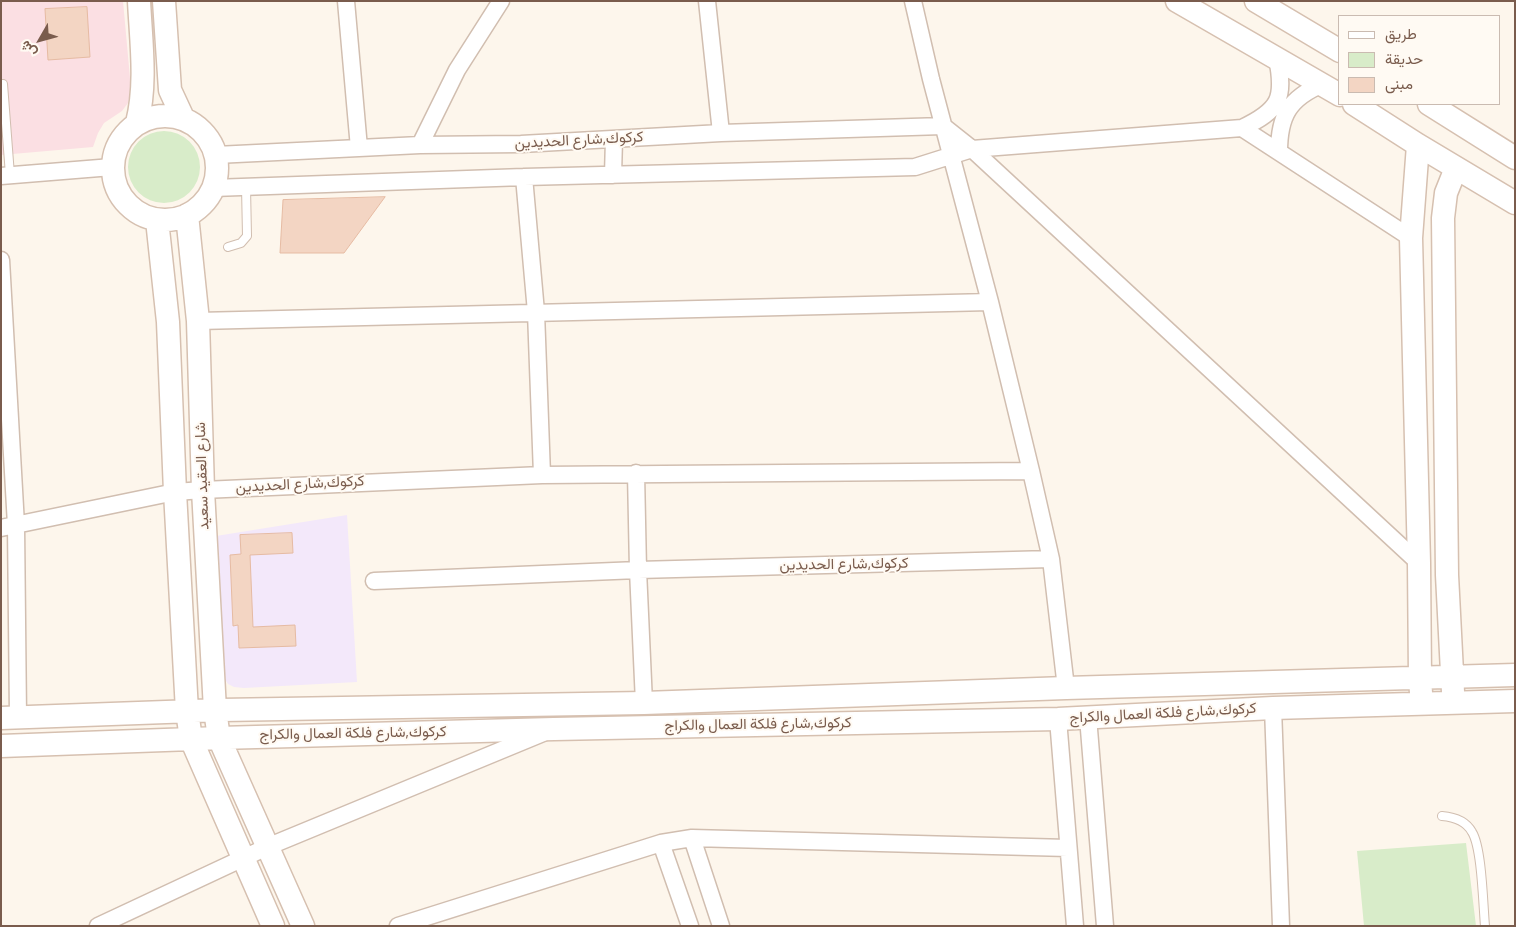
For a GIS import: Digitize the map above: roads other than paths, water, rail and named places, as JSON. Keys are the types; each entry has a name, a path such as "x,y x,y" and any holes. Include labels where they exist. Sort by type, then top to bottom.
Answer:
{"street":[{"path":"136,123 143,89 139,1"},
{"path":"164,1 170,90 182,118"},
{"path":"346,1 359,148"},
{"path":"707,1 721,133"},
{"path":"913,1 931,79 990,302 1031,471 1050,559 1066,688"},
{"path":"1177,1 1332,89"},
{"path":"420,146 457,70 500,2"},
{"path":"1270,5 1338,50"},
{"path":"213,188 524,177 915,167 972,149 1242,128 1267,114 1275,105 1280,95 1282,81 1277,58"},
{"path":"1279,152 1280,126 1290,105 1300,95 1332,89"},
{"path":"1356,105 1515,203"},
{"path":"1431,105 1511,151"},
{"path":"168,115 182,118 204,132 216,155 217,172 213,188 207,199 198,208 187,215 172,220 157,220 143,215 130,207 120,196 114,182 112,167 115,150 123,135 136,123 152,116 168,115"},
{"path":"943,126 972,149 1419,563"},
{"name":"كركوك,شارع الحديدين","path":"216,155 359,148 521,144 721,133 943,126"},
{"path":"1242,128 1411,238"},
{"path":"613,175 614,139"},
{"path":"1418,145 1411,238 1420,679 1423,704"},
{"path":"5,176 112,167"},
{"path":"1455,704 1451,678 1447,575 1443,218 1446,193 1456,168"},
{"path":"524,177 536,312 542,474"},
{"name":"شارع العقيد سعيد","path":"187,215 198,321 203,490 215,710 219,738 302,926"},
{"name":"شارع العقيد سعيد","path":"157,220 168,322 175,492 191,739 273,926"},
{"path":"1,260 8,526 9,718"},
{"path":"198,321 990,302"},
{"name":"كركوك,شارع الحديدين","path":"8,526 175,492 203,490 542,474 1031,471"},
{"path":"636,473 644,703"},
{"name":"كركوك,شارع الحديدين","path":"374,582 638,570 1050,559"},
{"name":"كركوك,شارع فلكة العمال والكراج","path":"9,718 215,710 644,703 1515,675"},
{"name":"كركوك,شارع فلكة العمال والكراج","path":"1,746 554,729 1058,718 1273,708 1515,701"},
{"path":"1273,708 1281,926"},
{"path":"1088,717 1105,926"},
{"path":"1058,718 1075,926"},
{"path":"98,926 267,847 554,729"},
{"path":"398,926 662,843 692,838 1068,848"},
{"path":"692,838 721,926"},
{"path":"662,843 690,926"}],"lane":[{"path":"3,84 5,176"},
{"path":"228,247 241,243 247,236 246,187"},
{"path":"1442,816 1457,819 1469,828 1473,834 1478,848 1485,926"}]}
